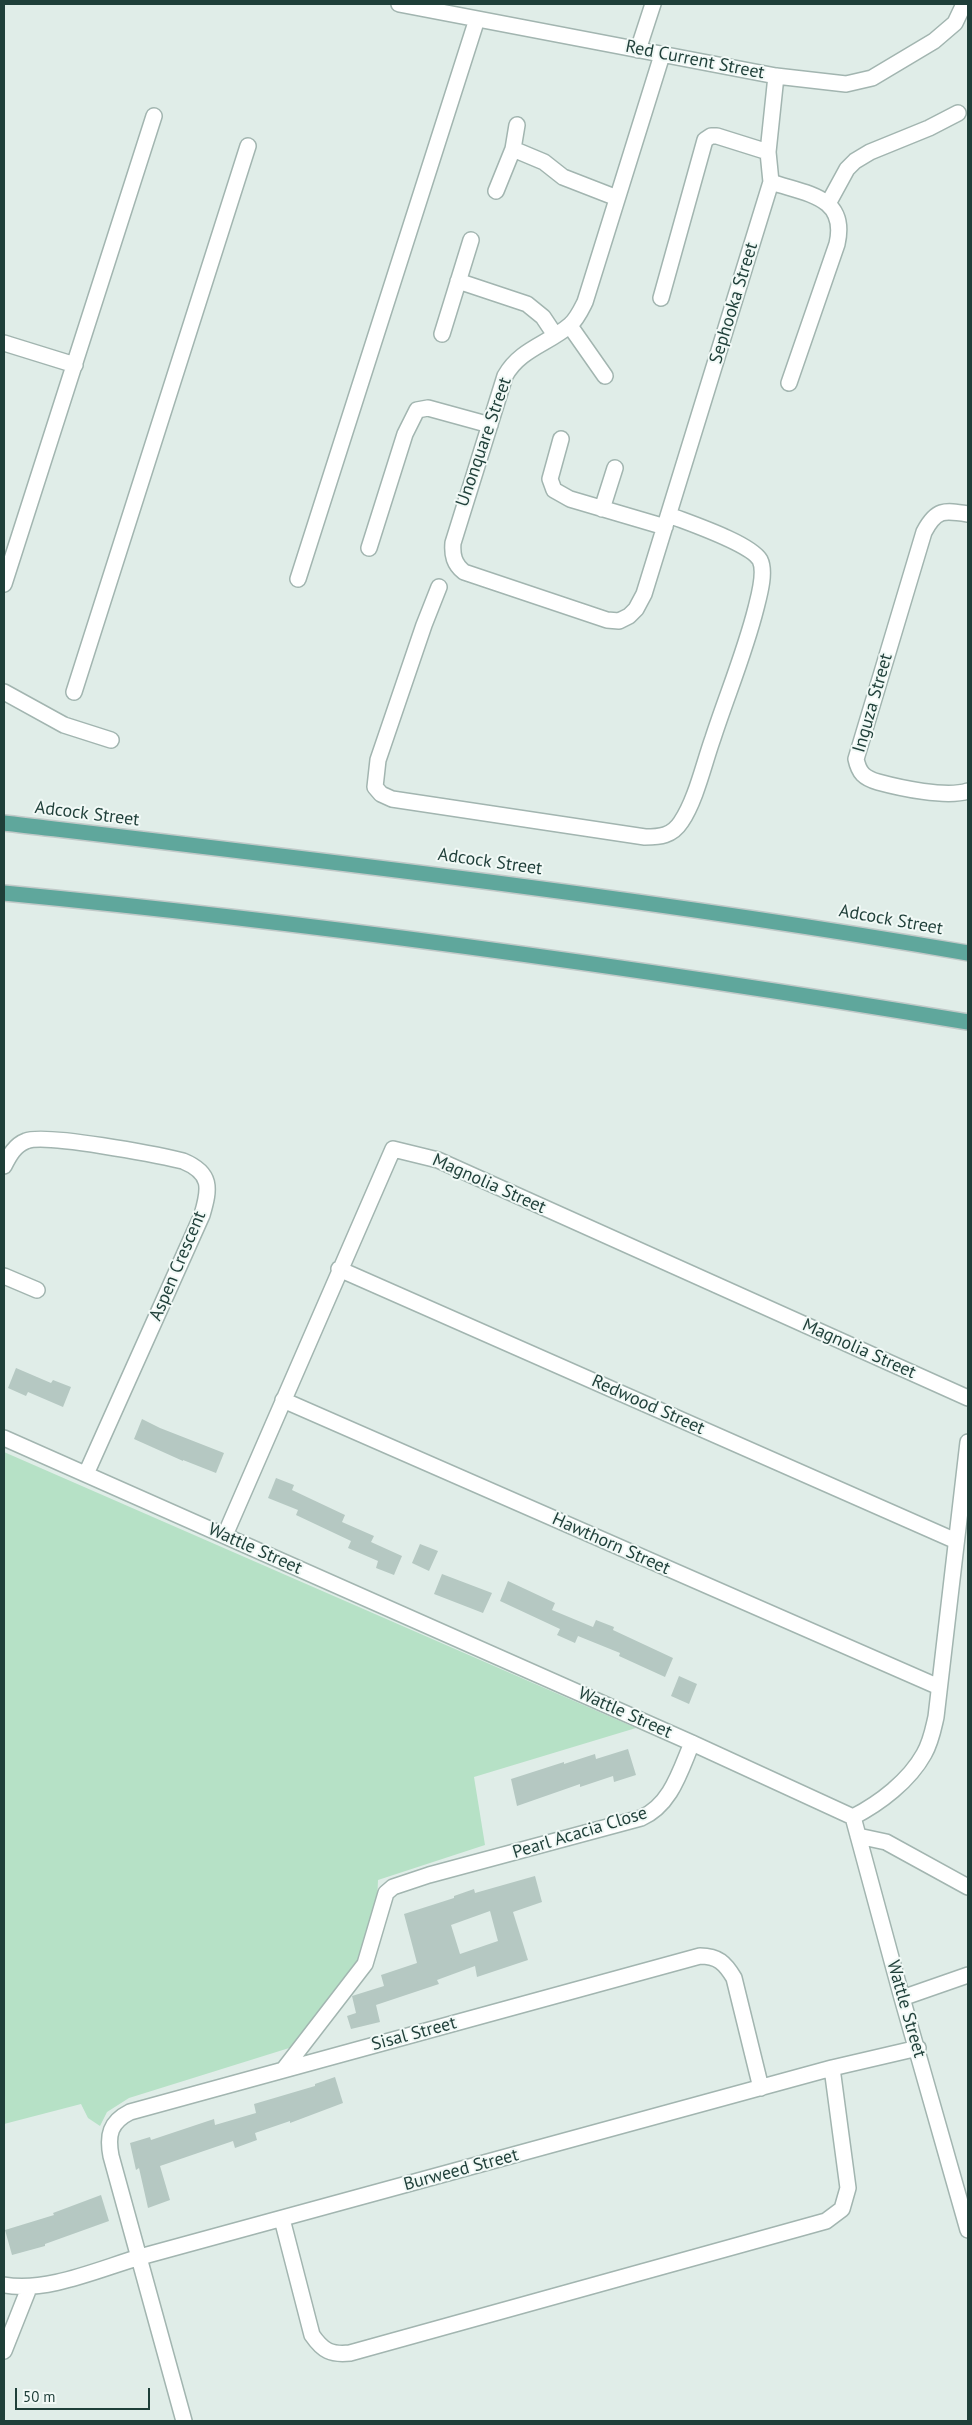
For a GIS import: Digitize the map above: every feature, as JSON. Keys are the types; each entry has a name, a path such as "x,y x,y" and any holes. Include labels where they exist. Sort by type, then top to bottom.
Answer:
{"main road":[{"name":"Adcock Street","path":"4,823 417,871 810,926 968,953"},
{"path":"4,893 211,915 509,951 824,998 968,1022"}],"street":[{"name":"Red Current Street","path":"398,4 776,76 846,84 872,78 948,31 958,18 964,4"},
{"path":"638,50 653,4"},
{"path":"298,579 477,19"},
{"name":"Unonquare Street","path":"662,54 585,302 570,326 520,356 511,365 505,376 453,543 452,555 459,568 464,572 590,615 619,621 630,616 640,602 667,521"},
{"name":"Sephooka Street","path":"667,521 771,182 768,152 776,76"},
{"path":"829,202 847,169 856,161 870,152 929,128 958,113"},
{"path":"4,584 154,116"},
{"path":"496,191 513,149 517,125"},
{"path":"661,298 705,140 711,136 717,136 768,152"},
{"path":"74,692 248,146"},
{"path":"513,149 544,162 563,178 617,198"},
{"path":"771,182 829,202 836,211 840,221 839,238 789,383"},
{"path":"442,334 471,240"},
{"path":"458,281 527,304 543,317 555,335"},
{"path":"570,326 605,376"},
{"path":"4,343 75,365"},
{"path":"369,548 405,434 417,410 428,408 490,425"},
{"path":"439,587 424,625 378,760 375,787 381,794 392,799 645,837 661,837 673,832 682,822 696,787 756,608 762,571 761,562 756,554 742,545 667,521 602,509 570,499 551,487 550,479 561,439"},
{"path":"602,509 615,468"},
{"name":"Inguza Street","path":"968,514 951,511 940,512 933,516 924,532 858,749 858,767 861,774 867,778 892,786 948,793 968,792"},
{"path":"4,692 64,725 111,740"},
{"name":"Aspen Crescent","path":"4,1166 8,1148 27,1140 38,1138 170,1158 194,1165 204,1174 207,1184 207,1196 202,1215 86,1474"},
{"name":"Magnolia Street","path":"225,1535 392,1148 422,1154 968,1398"},
{"name":"Redwood Street","path":"339,1269 956,1541"},
{"path":"4,1276 37,1290"},
{"name":"Hawthorn Street","path":"283,1400 939,1687"},
{"name":"Wattle Street","path":"4,1438 692,1743 853,1818 968,2230"},
{"path":"853,1818 874,1806 915,1768 931,1740 936,1717 968,1442"},
{"name":"Pearl Acacia Close","path":"284,2069 366,1964 386,1893 393,1887 408,1881 459,1869 641,1818 654,1812 671,1789 692,1743"},
{"path":"858,1836 886,1842 968,1887"},
{"name":"Sisal Street","path":"184,2421 111,2156 109,2135 113,2125 120,2117 130,2112 284,2069 690,1958 709,1956 718,1959 727,1966 734,1978 761,2088"},
{"path":"902,1998 968,1975"},
{"name":"Burweed Street","path":"4,2284 29,2288 832,2068 918,2048"},
{"path":"282,2219 312,2335 327,2352 336,2354 350,2353 817,2224 834,2217 842,2209 848,2188 832,2068"},
{"path":"4,2351 29,2288"}],"green space":[{"path":"4,1452 636,1728 474,1777 485,1845 378,1880 377,1904 358,1968 302,2044 129,2098 107,2112 100,2126 88,2118 81,2104 4,2124"}],"building":[{"path":"16,1368 51,1383 53,1380 71,1387 63,1407 28,1392 26,1396 8,1388"},
{"path":"142,1419 224,1453 216,1473 183,1461 134,1439"},
{"path":"276,1478 294,1485 292,1490 345,1515 342,1522 374,1536 371,1542 402,1556 394,1575 376,1568 378,1561 348,1548 351,1541 296,1515 298,1510 268,1498"},
{"path":"420,1544 438,1551 429,1571 412,1563"},
{"path":"442,1574 492,1593 483,1613 434,1594"},
{"path":"508,1581 555,1603 552,1610 593,1627 596,1620 614,1627 613,1630 673,1658 665,1677 619,1656 620,1653 578,1636 575,1643 557,1635 560,1629 500,1601"},
{"path":"679,1676 697,1684 689,1704 671,1696"},
{"path":"628,1749 636,1775 614,1782 613,1776 580,1787 580,1784 517,1806 511,1779 595,1754 596,1759"},
{"path":"535,1876 542,1902 513,1912 528,1960 477,1977 475,1966 437,1980 439,1984 376,2005 380,2022 351,2029 347,2016 356,2013 352,1996 384,1986 381,1975 417,1963 404,1914 454,1898 454,1896 474,1889 475,1893","holes":["490,1911 498,1941 460,1954 451,1925"]},
{"path":"335,2077 343,2103 290,2123 290,2121 255,2133 257,2140 235,2148 233,2141 160,2166 170,2200 148,2208 139,2168 136,2170 130,2143 150,2137 151,2140 214,2119 215,2125 256,2113 254,2104 315,2086 315,2084"},
{"path":"101,2195 109,2221 45,2244 45,2246 12,2255 5,2230 54,2215 53,2213"}]}
